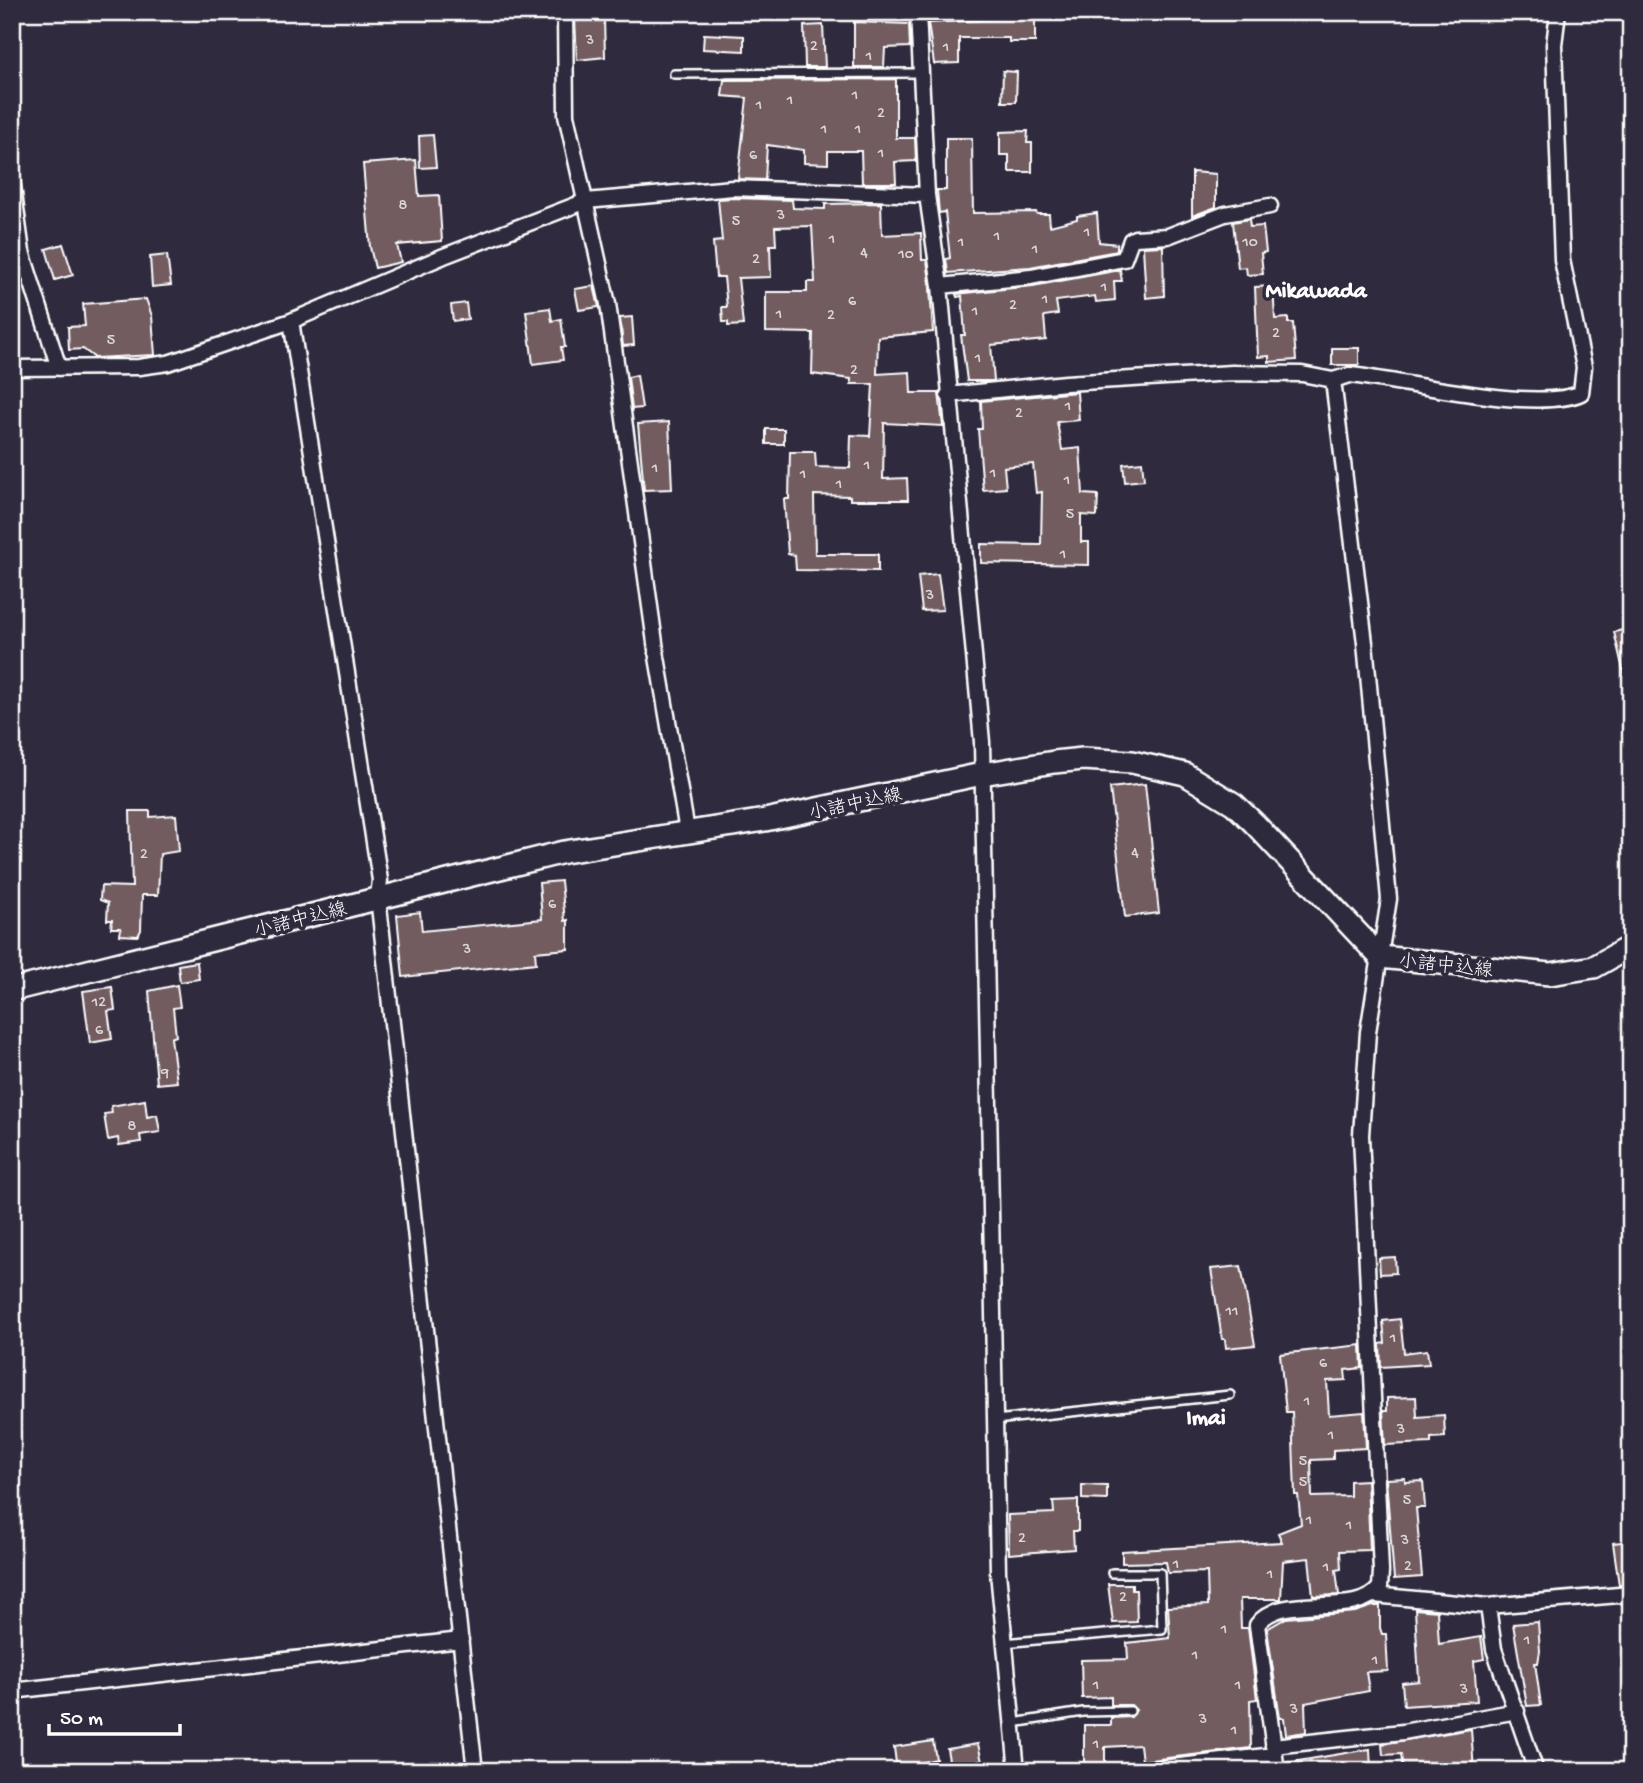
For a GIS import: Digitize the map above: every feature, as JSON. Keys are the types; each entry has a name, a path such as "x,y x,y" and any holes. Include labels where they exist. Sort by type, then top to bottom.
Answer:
{"main road":[{"name":"小諸中込線","path":"12,990 564,852 816,811 982,774 1083,759 1132,762 1185,774 1234,804 1380,957 1550,974 1594,967 1631,946"}],"street":[{"path":"565,12 566,115 612,329 657,657 687,831"},
{"path":"918,12 927,195 940,286 948,395 964,534 982,774 1002,1643 1017,1771"},
{"path":"948,395 1066,383 1232,373 1302,374 1333,380 1350,375 1518,398 1549,399 1581,393 1582,355 1562,260 1554,45 1558,12"},
{"path":"12,180 22,252 60,368"},
{"path":"12,368 139,367 168,363 291,321 444,256 586,201 733,188 927,195"},
{"path":"940,286 1031,277 1124,259 1131,240 1135,238 1168,236 1225,214 1270,206"},
{"path":"291,321 380,880 378,897 475,1771"},
{"path":"1333,380 1365,643 1389,899 1362,1080 1361,1135 1380,1558 1380,1587 1374,1595"},
{"path":"1277,1771 1257,1625 1262,1616 1285,1608 1351,1601 1374,1595 1488,1606 1631,1594"},
{"path":"1488,1606 1494,1649 1536,1771"},
{"path":"12,1691 461,1640"},
{"path":"1138,1771 1403,1732 1517,1711"}],"lane":[{"path":"674,75 921,73"},
{"path":"995,1420 1230,1395"},
{"path":"1002,1643 1161,1629 1160,1573 1112,1573"},
{"path":"1012,1724 1083,1713 1130,1711"}],"building":[{"path":"580,12 595,12 595,18 604,18 605,57 577,60 575,18 580,18"},
{"path":"1035,17 1035,42 1009,42 1009,38 959,38 959,63 934,64 928,23"},
{"path":"854,22 909,24 910,47 885,48 884,67 854,67"},
{"path":"823,25 825,67 805,67 804,26"},
{"path":"704,34 744,36 744,51 703,49"},
{"path":"1003,71 1017,72 1016,102 1002,102"},
{"path":"896,79 896,138 915,138 916,161 895,162 896,183 862,183 861,151 828,151 828,164 804,163 804,150 767,145 765,180 738,179 747,98 722,96 724,80"},
{"path":"1028,131 1027,143 1032,143 1032,172 1009,172 1009,155 1000,155 1000,132"},
{"path":"433,135 436,167 420,168 419,136"},
{"path":"946,138 972,138 973,213 1049,214 1050,226 1077,219 1077,216 1097,213 1099,242 1117,244 1117,251 1030,267 948,273 946,259 950,258 945,212 939,213 937,190 946,190"},
{"path":"416,160 419,196 439,195 442,241 397,245 401,262 375,268 370,247 363,164"},
{"path":"1192,172 1216,174 1216,207 1192,216"},
{"path":"718,199 792,200 793,208 825,209 825,204 881,203 882,235 921,233 922,260 927,260 929,274 933,332 878,337 877,374 910,372 911,393 939,393 943,426 884,423 883,479 907,478 908,500 850,500 850,496 814,495 815,554 878,554 878,571 796,570 795,555 788,554 784,499 789,499 790,452 815,452 816,467 850,468 851,435 870,436 873,384 851,384 851,379 812,374 813,333 766,332 766,292 807,292 807,282 815,282 812,226 775,227 776,245 770,245 771,277 738,278 743,325 728,326 728,322 723,322 722,307 727,307 724,277 716,277 713,242 722,241"},
{"path":"1249,219 1250,227 1263,226 1266,252 1261,253 1263,274 1247,275 1246,267 1238,268 1233,222"},
{"path":"63,244 73,275 55,280 46,249"},
{"path":"1163,246 1164,296 1146,298 1143,247"},
{"path":"167,255 171,285 152,287 150,257"},
{"path":"1120,270 1122,281 1114,281 1115,300 1096,302 1095,296 1056,301 1058,314 1044,316 1046,340 991,345 994,381 967,381 961,335 965,335 962,296 957,297 956,294 1033,286"},
{"path":"594,286 599,307 579,310 575,289"},
{"path":"1273,286 1275,319 1288,318 1288,323 1293,323 1296,360 1269,362 1269,356 1258,357 1255,287"},
{"path":"146,299 152,316 155,355 95,358 83,349 69,350 68,327 85,326 83,304"},
{"path":"466,303 468,319 453,321 451,305"},
{"path":"550,308 552,321 561,319 565,347 561,347 563,360 533,364 526,311"},
{"path":"632,317 634,345 623,346 620,318"},
{"path":"1332,348 1359,348 1359,365 1332,365"},
{"path":"637,375 642,408 632,409 628,377"},
{"path":"1077,392 1079,420 1057,422 1062,450 1080,448 1083,494 1098,495 1097,516 1081,515 1081,542 1089,542 1089,565 981,563 981,544 1041,545 1042,492 1036,493 1033,464 1004,467 1006,488 983,490 978,429 982,429 981,401"},
{"path":"669,422 672,489 644,490 638,424"},
{"path":"766,429 784,429 784,444 766,444"},
{"path":"1142,462 1144,480 1125,482 1123,464"},
{"path":"938,574 943,610 922,611 918,576"},
{"path":"1631,628 1631,677 1625,678 1614,632"},
{"path":"1145,784 1159,913 1125,917 1110,788"},
{"path":"130,811 150,811 150,817 176,815 179,851 160,854 158,895 142,895 141,930 138,936 120,935 121,928 111,928 112,920 107,920 108,903 100,900 101,886 132,887"},
{"path":"561,881 565,921 568,920 568,949 535,952 536,963 403,977 397,915 420,912 422,931 542,919 539,883"},
{"path":"197,962 199,979 180,982 178,965"},
{"path":"177,985 180,1007 173,1008 176,1036 171,1038 177,1082 157,1084 149,991"},
{"path":"112,987 115,1010 108,1011 112,1039 90,1043 83,991"},
{"path":"145,1100 147,1117 157,1115 160,1132 140,1135 141,1142 119,1145 118,1138 108,1140 104,1114 112,1113 111,1106"},
{"path":"1395,1257 1396,1273 1380,1274 1379,1258"},
{"path":"1241,1266 1255,1345 1226,1348 1225,1339 1222,1339 1211,1269"},
{"path":"1400,1319 1404,1353 1427,1350 1429,1364 1381,1367 1380,1344 1385,1343 1383,1321"},
{"path":"1361,1345 1362,1368 1345,1370 1346,1380 1327,1381 1329,1415 1364,1412 1366,1448 1333,1450 1333,1459 1311,1460 1312,1497 1350,1496 1350,1481 1367,1480 1370,1550 1340,1551 1341,1569 1336,1570 1339,1595 1313,1596 1309,1558 1283,1561 1281,1599 1240,1599 1241,1628 1248,1628 1257,1699 1250,1700 1251,1748 1142,1761 1140,1745 1105,1747 1105,1768 1084,1765 1084,1725 1111,1725 1111,1718 1131,1717 1136,1710 1131,1705 1111,1705 1111,1697 1082,1698 1081,1660 1128,1659 1127,1643 1170,1638 1168,1607 1208,1605 1207,1572 1168,1573 1166,1562 1122,1563 1122,1551 1282,1542 1278,1533 1301,1524 1298,1495 1295,1495 1292,1412 1286,1412 1280,1354"},
{"path":"1416,1397 1417,1417 1444,1415 1445,1437 1431,1438 1431,1443 1385,1445 1383,1411 1387,1411 1387,1398"},
{"path":"1405,1478 1405,1482 1423,1481 1425,1508 1416,1508 1422,1577 1394,1579 1386,1479"},
{"path":"1082,1485 1107,1486 1107,1500 1082,1499"},
{"path":"1078,1500 1078,1531 1073,1531 1074,1549 1009,1554 1008,1515 1054,1513 1053,1501"},
{"path":"1631,1541 1631,1584 1619,1585 1613,1543"},
{"path":"1108,1584 1132,1584 1132,1590 1136,1590 1137,1622 1113,1623"},
{"path":"1380,1606 1380,1628 1382,1634 1386,1634 1388,1671 1366,1672 1369,1691 1305,1703 1306,1732 1286,1735 1284,1718 1280,1718 1267,1629 1286,1618 1355,1612"},
{"path":"1415,1609 1437,1611 1439,1644 1481,1637 1484,1659 1474,1661 1477,1701 1404,1706 1402,1683 1419,1681"},
{"path":"1538,1622 1540,1651 1538,1663 1535,1663 1541,1705 1527,1706 1513,1624"},
{"path":"1471,1729 1474,1771 1403,1771 1401,1754 1383,1755 1382,1744"},
{"path":"933,1741 936,1759 919,1763 920,1771 897,1771 894,1747"},
{"path":"978,1744 983,1766 979,1767 980,1771 951,1771 947,1749"},
{"path":"1370,1749 1371,1771 1286,1771 1286,1763"}],"district":[{"name":"Mikawada","path":"1316,289"},
{"name":"Imai","path":"1206,1416"}]}
